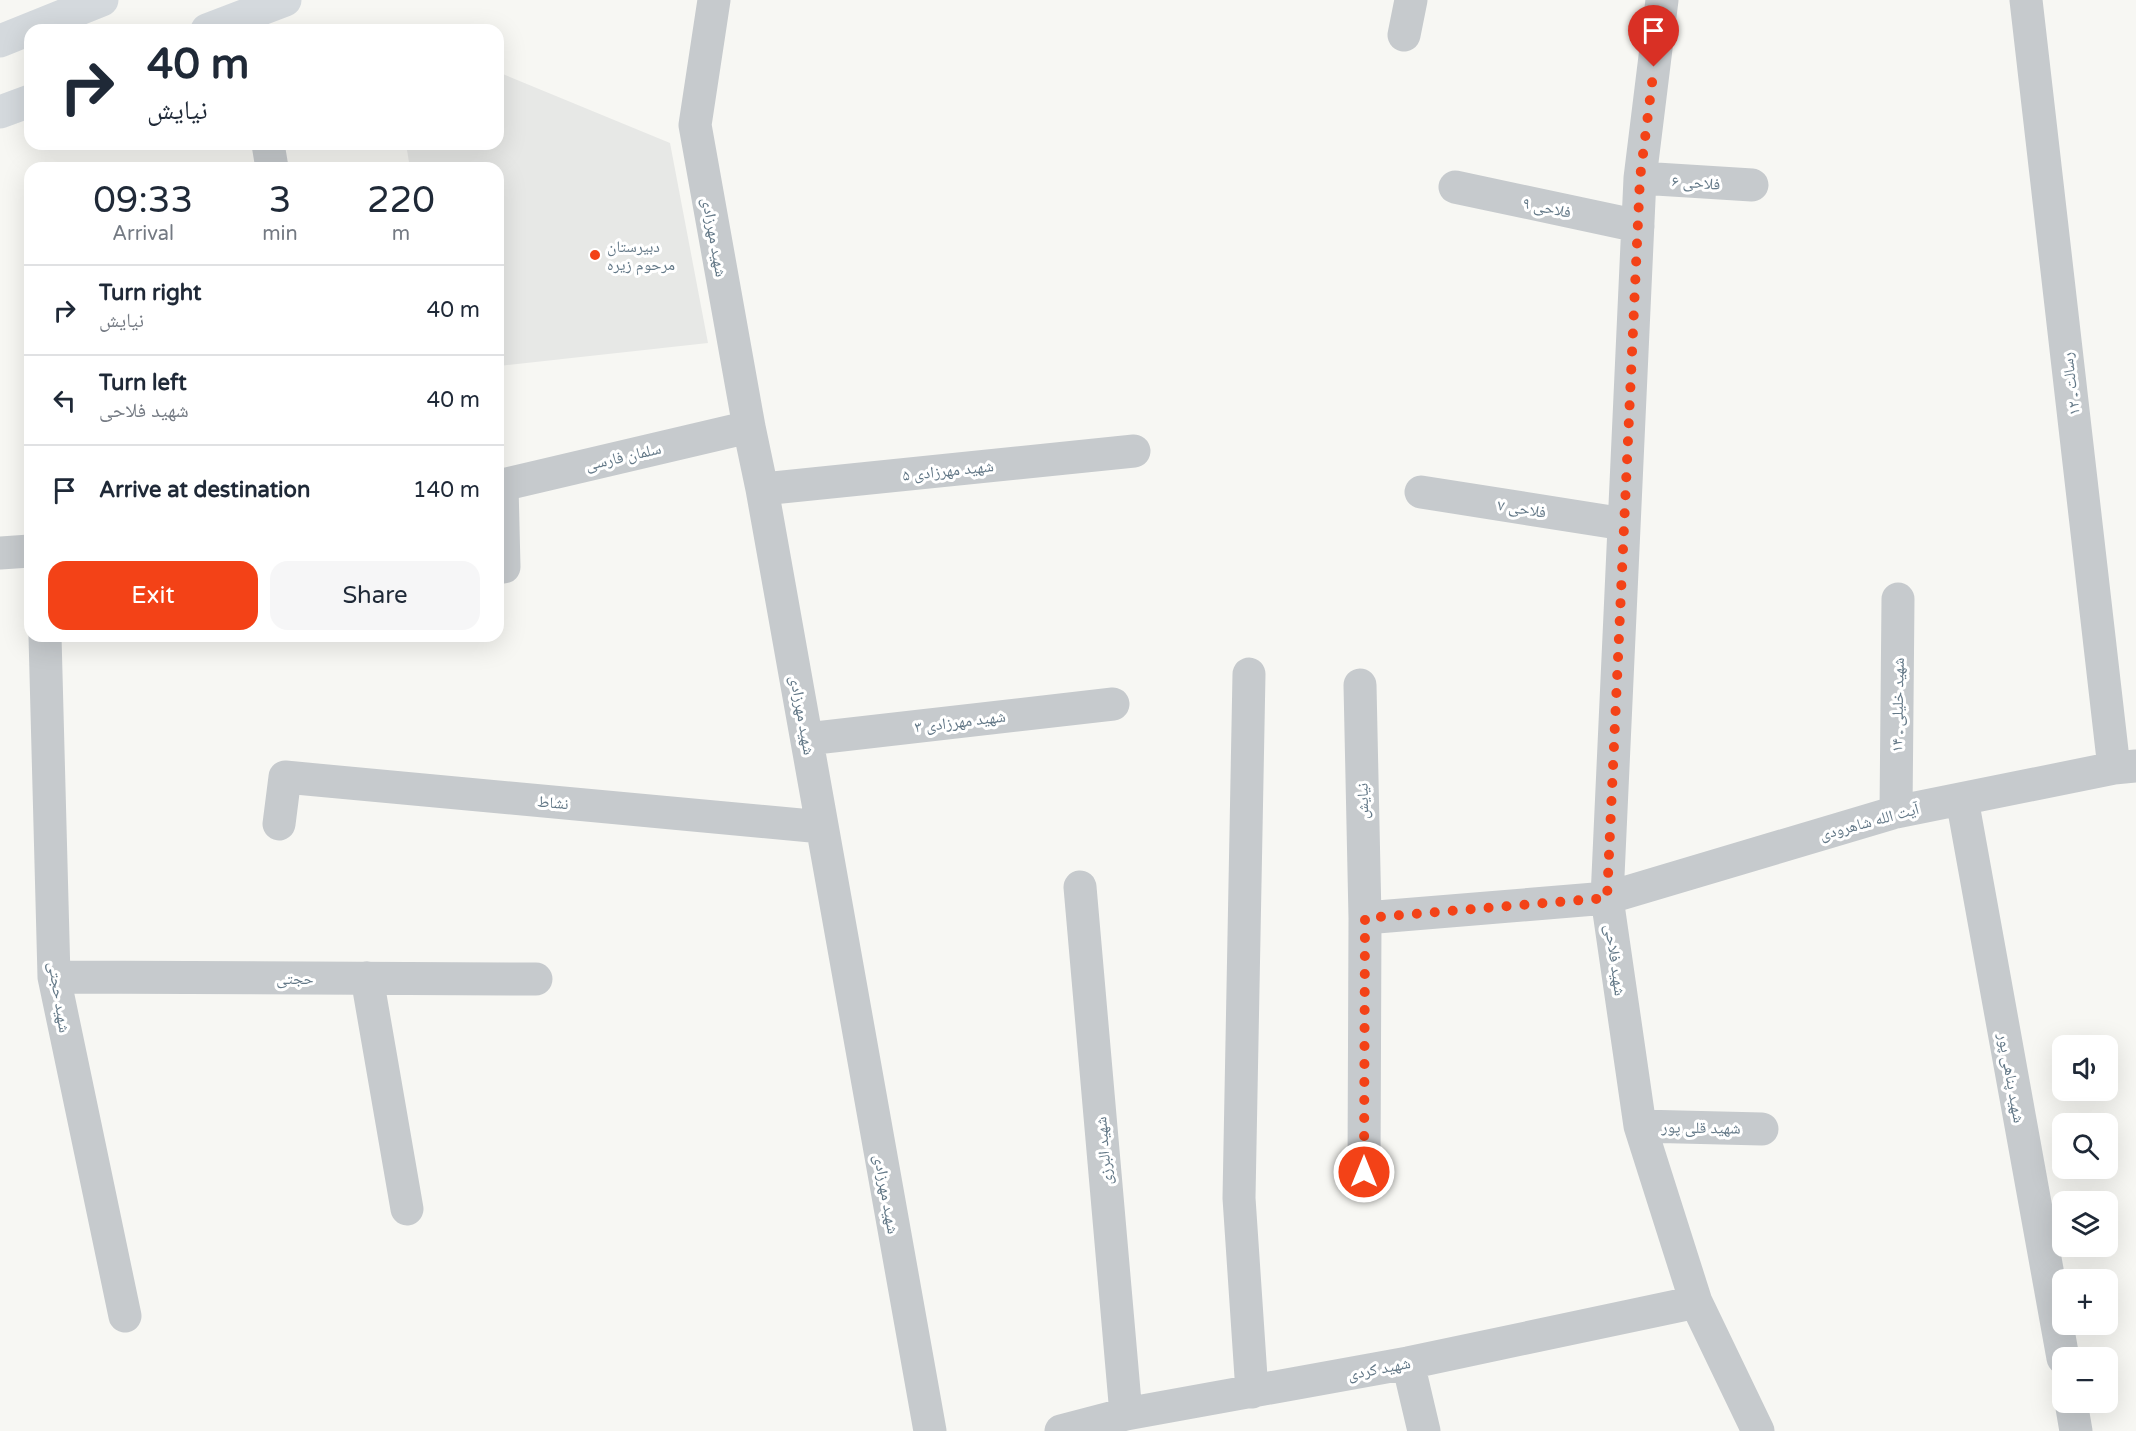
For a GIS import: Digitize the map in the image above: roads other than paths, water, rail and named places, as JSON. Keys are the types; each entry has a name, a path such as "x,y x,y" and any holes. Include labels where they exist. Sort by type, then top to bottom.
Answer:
{"main road":[{"path":"42,24 102,0"},
{"path":"246,22 285,0"},
{"path":"0,41 24,31"},
{"path":"0,112 24,103"}],"street":[{"name":"شهید مهرزادی","path":"714,0 695,125 930,1431"},
{"path":"1404,34 1411,0"},
{"name":"شهید فلاحی","path":"1662,0 1640,178 1607,898 1640,1126 1696,1302 1758,1431"},
{"name":"رسالت ـ ۱۲","path":"2026,0 2125,767"},
{"name":"فلاحی ۶","path":"1640,178 1752,186"},
{"name":"فلاحی ۹","path":"1455,187 1638,226"},
{"name":"سلمان فارسی","path":"504,484 749,427"},
{"name":"شهید مهرزادی ۵","path":"762,489 1134,451"},
{"name":"فلاحی ۷","path":"1421,492 1624,524"},
{"path":"0,553 24,551"},
{"name":"شهید خلیلی ـ ۱۴","path":"1896,812 1898,599"},
{"name":"شهید حجتی","path":"45,642 54,977 124,1316"},
{"path":"1249,674 1239,1198 1252,1392"},
{"name":"نیایش","path":"1360,685 1365,918 1364,1172"},
{"name":"شهید مهرزادی ۳","path":"807,739 1113,704"},
{"name":"آیت الله شاهرودی","path":"1607,898 1896,812 2125,767"},
{"name":"نشاط","path":"279,824 285,777 822,827"},
{"name":"شهید پناهی پور","path":"1962,799 2061,1347"},
{"name":"شهید البرزی","path":"1080,887 1126,1414"},
{"path":"1365,918 1607,898"},
{"name":"حجتی","path":"54,977 536,979"},
{"path":"368,978 407,1209"},
{"name":"شهید قلی پور","path":"1640,1126 1762,1129"},
{"name":"شهید کردی","path":"1061,1431 1126,1414 1408,1363 1696,1302"},
{"path":"1408,1363 1424,1431"},
{"path":"2073,1413 2076,1431"}],"place":[{"name":"دبیرستان مرحوم زیره","path":"595,255"}]}
